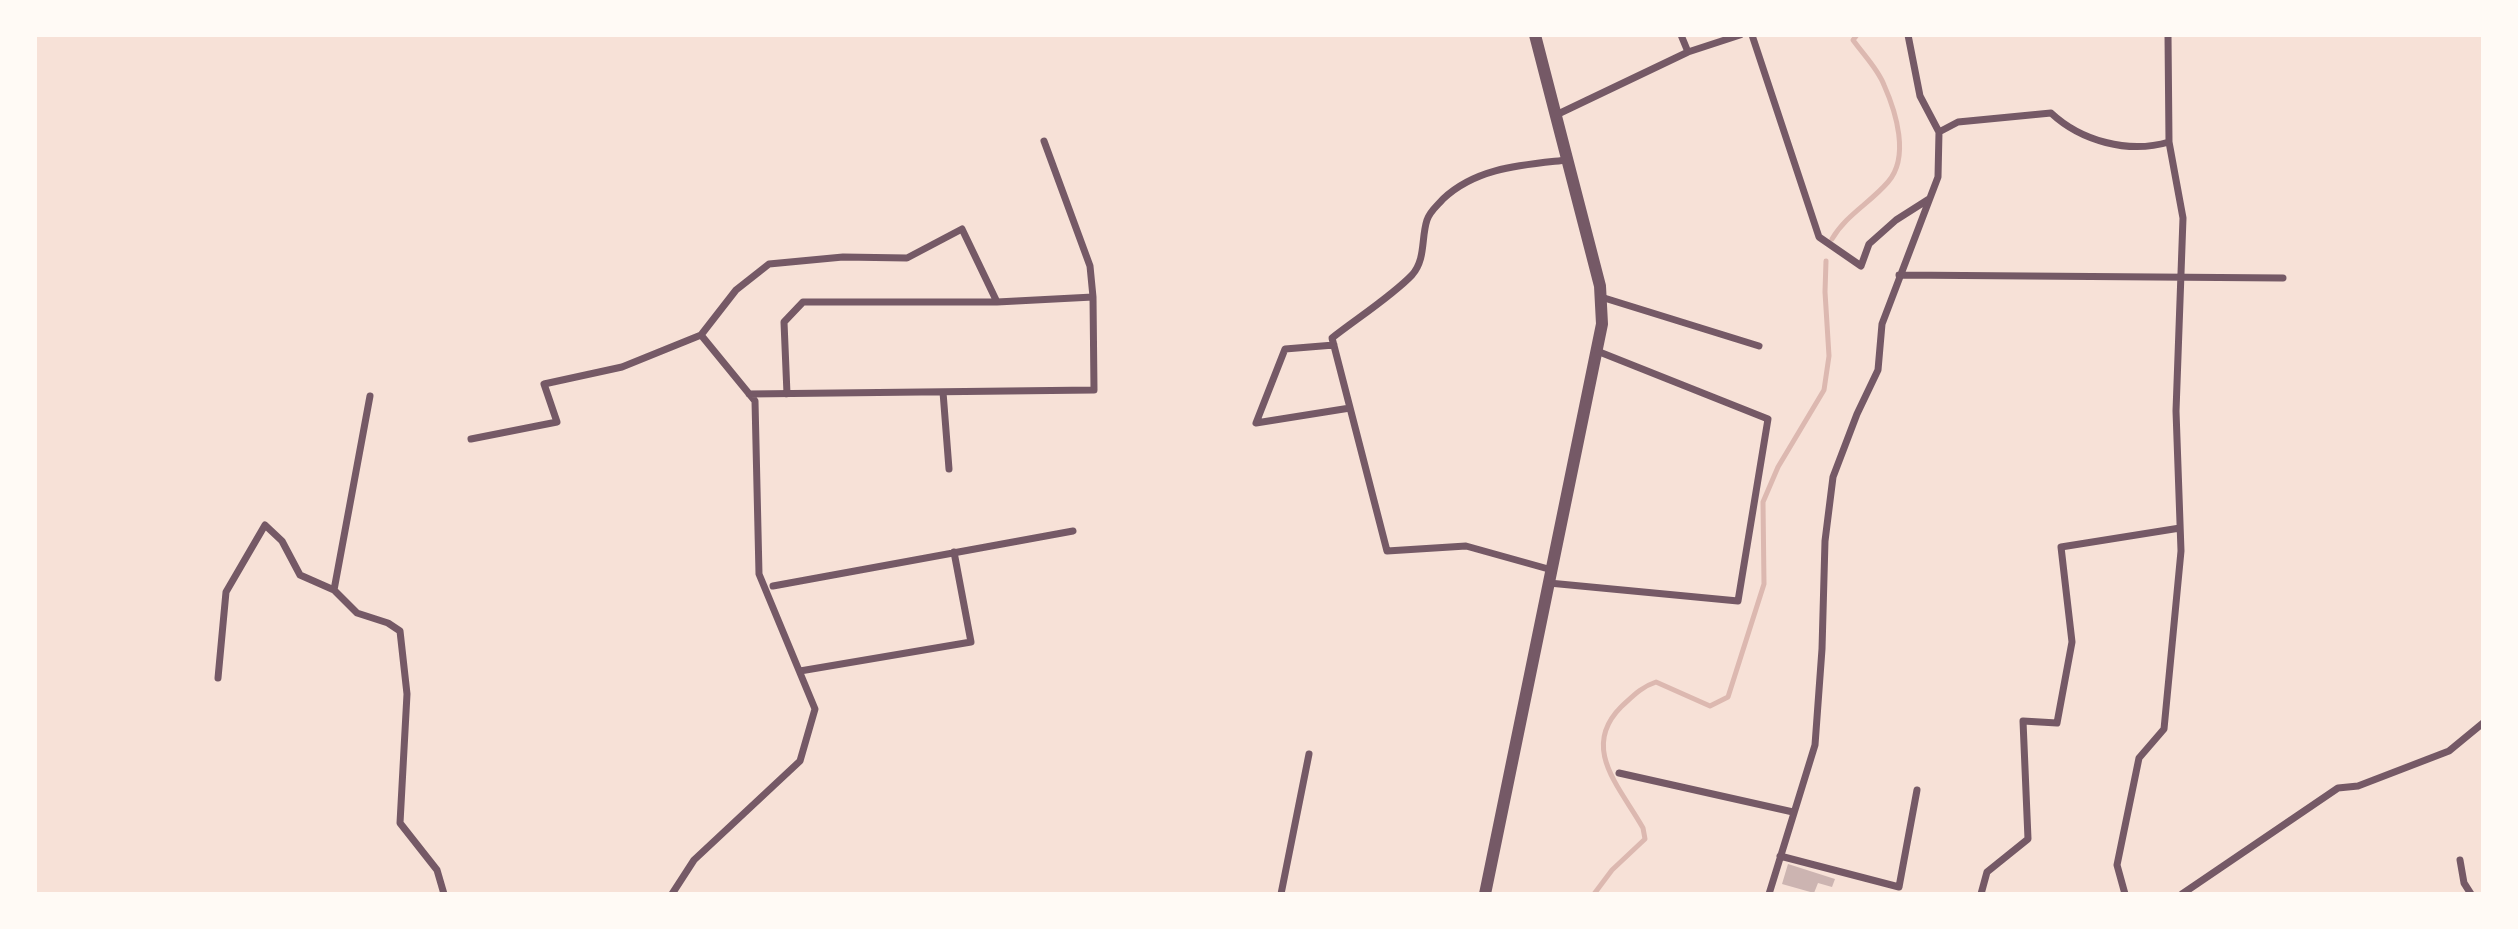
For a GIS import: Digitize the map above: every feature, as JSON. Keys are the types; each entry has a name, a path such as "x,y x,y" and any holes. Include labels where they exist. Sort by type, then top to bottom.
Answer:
{"street":[{"path":"1485,894 1602,324 1601,297 1535,35"},
{"path":"1681,35 1688,52"},
{"path":"1556,115 1688,52 1740,35"},
{"path":"1752,35 1819,237 1861,266 1869,244 1896,220 1929,199"},
{"path":"1769,894 1815,745 1822,649 1825,541 1833,477 1857,414 1878,370 1882,324 1938,177 1939,132 1920,96 1908,35"},
{"path":"2124,894 2118,865 2139,758 2164,729 2181,551 2176,411 2183,218 2169,142 2168,35"},
{"path":"1939,132 1958,122 2052,113 2067,127 2090,139 2152,147 2169,142"},
{"path":"749,394 1094,390 1090,266 1044,141"},
{"path":"1567,160 1522,165 1481,174 1457,187 1429,213 1424,228 1423,254 1413,274 1332,338 1387,551 1466,546 1550,576 1738,601 1768,419 1597,351"},
{"path":"471,439 557,422 544,384 622,367 701,335 736,290 769,264 843,257 906,258 962,229 997,302"},
{"path":"1899,275 2283,278"},
{"path":"787,394 783,322 803,302 997,302 1093,297"},
{"path":"1601,297 1759,346"},
{"path":"672,894 694,860 800,761 815,709 759,574 755,401 701,335"},
{"path":"1334,345 1285,349 1256,423 1350,408"},
{"path":"943,392 949,469"},
{"path":"334,590 370,396"},
{"path":"218,678 226,592 265,525 282,541 300,575 334,590 357,613 388,623 400,631 407,694 400,823 437,870 444,894"},
{"path":"1981,894 1987,872 2028,839 2023,720 2057,723 2072,642 2061,547 2180,528"},
{"path":"773,586 1073,530"},
{"path":"800,671 971,642 954,552"},
{"path":"2182,894 2337,788 2358,786 2449,751 2483,723"},
{"path":"1281,894 1309,754"},
{"path":"1619,773 1793,812"},
{"path":"1780,856 1899,887 1917,790"},
{"path":"2460,860 2464,883 2471,894"}],"building":[{"path":"1788,864 1835,879 1832,887 1818,883 1814,893 1782,884"}],"waterway":[{"path":"1832,239 1844,223 1888,182 1895,172 1900,147 1893,108 1878,73 1853,40 1857,35"},
{"path":"1594,894 1612,870 1645,839 1643,828 1608,768 1604,737 1609,722 1633,696 1656,682 1710,706 1728,697 1764,584 1763,502 1778,467 1824,390 1829,356 1826,261"}]}
